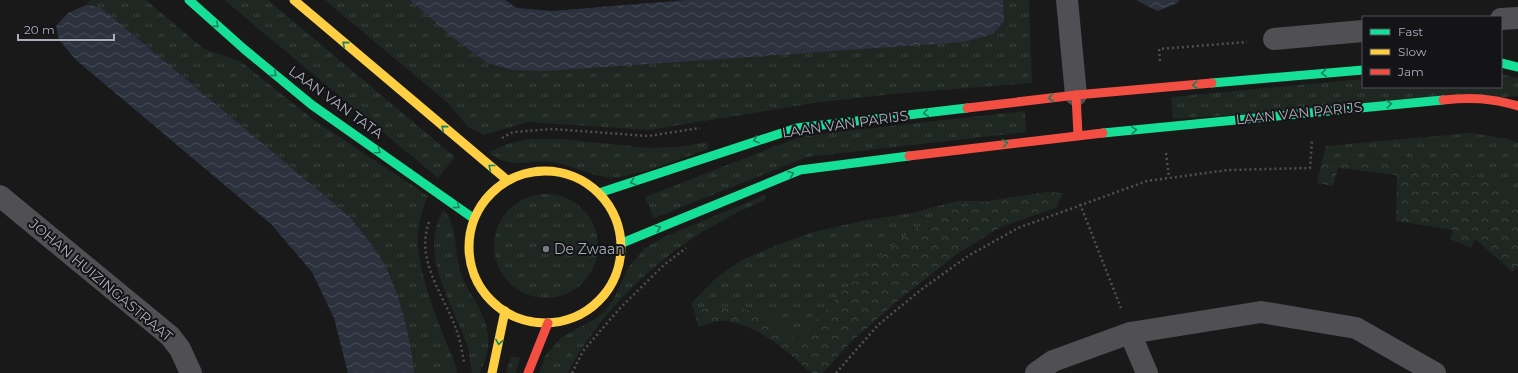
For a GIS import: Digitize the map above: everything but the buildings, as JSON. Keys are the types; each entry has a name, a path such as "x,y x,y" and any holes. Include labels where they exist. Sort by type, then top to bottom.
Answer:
{"street":[{"name":"LAAN VAN TATA","path":"189,0 244,49 312,105 473,218"},
{"path":"294,0 507,180"},
{"path":"1067,0 1076,95 1078,135"},
{"path":"1502,19 1518,18"},
{"path":"1274,39 1362,31"},
{"path":"1502,63 1518,67"},
{"name":"LAAN VAN PARIJS","path":"599,193 797,128 1076,95 1362,70"},
{"name":"LAAN VAN PARIJS","path":"622,243 800,170 1078,135 1315,111 1473,97 1495,99 1518,106"},
{"path":"545,171 565,173 583,181 599,193 614,215 622,243 620,265 610,287 593,306 572,318 548,323 525,320 504,311 491,300 480,287 473,271 469,254 469,242 473,218 493,191 507,180 525,173 545,171"},
{"name":"JOHAN HUIZINGASTRAAT","path":"0,196 170,336 180,349 191,373"},
{"path":"492,373 504,311"},
{"path":"1036,373 1053,361 1130,332 1261,312 1356,328 1435,373"},
{"path":"528,373 548,323"},
{"path":"1130,332 1147,373"}],"path":[{"path":"836,373 878,325 950,268 984,246 1018,228 1080,204 1147,181 1228,170 1310,168 1315,111"},
{"path":"440,194 426,232 428,264 440,297 456,329 465,366"},
{"path":"1080,204 1130,332"},
{"path":"572,373 583,351 621,307 664,265 688,247"}],"green space":[{"path":"90,0 146,0 204,49 240,61 314,120 428,196 424,205 418,234 418,249 425,283 437,319 456,366 457,373 414,373 408,333 401,306 392,281 379,255 349,216 100,7 86,5"},
{"path":"224,0 268,0 455,157 438,178"},
{"path":"325,0 410,0 452,37 487,63 1004,21 1003,0 1029,0 1032,83 892,94 814,103 649,130 528,122 484,135 468,127 450,105"},
{"path":"1502,74 1518,78 1518,96 1173,119 1171,97 1362,79 1362,88 1502,88"},
{"path":"1025,111 1026,132 807,157 654,218 645,197 802,136"},
{"path":"1470,133 1509,139 1518,143 1518,198 1494,184 1424,158 1322,161 1326,146"},
{"path":"529,139 561,139 648,148 677,147 707,142 708,149 642,172 616,177 599,176 550,162 541,161 511,163 497,158 489,152 510,143"},
{"path":"1424,158 1494,184 1518,198 1518,266 1513,272 1475,239 1471,248 1450,239 1453,230 1396,221 1397,175 1338,168 1333,186 1317,183 1322,161"},
{"path":"1046,192 1063,193 1056,208 1001,227 957,254 900,299 852,341 823,373 811,373 772,340 761,333 737,323 722,321 698,327 695,312 712,306 732,307 761,313 797,341 870,265 890,247 933,218 967,206"},
{"path":"546,194 566,198 575,202 583,209 590,217 594,226 598,246 594,266 590,275 583,283 575,290 566,294 546,298 526,294 517,290 509,283 502,275 498,266 494,246 498,226 502,217 509,209 517,202 526,198"},
{"path":"765,195 766,199 733,214 714,225 672,253 651,270 612,309 595,329 580,351 568,373 539,373 545,356 562,337 595,319 605,311 614,298 628,268 645,248 664,237"},
{"path":"957,201 995,201 956,209 866,270 797,341 761,313 712,306 695,312 691,303 716,278 740,261 775,246 813,232 867,220 912,213"},
{"path":"443,210 449,217 452,225 457,259 462,276 481,311 488,334 488,349 480,373 472,373 467,345 440,279 434,244 436,227"},
{"path":"511,356 520,358 516,373 506,373"}],"water":[{"path":"410,0 505,0 517,8 552,11 687,0 1003,0 1004,21 993,34 964,42 546,71 513,70 487,63 452,37"},
{"path":"1136,0 1180,0 1176,4 1157,11"},
{"path":"86,5 100,7 349,216 379,255 392,281 401,306 408,333 414,373 348,373 334,318 312,272 271,224 76,60 59,40 56,26 68,13"}],"traffic: fast":[{"path":"189,0 244,49 312,105 473,218"},
{"path":"1502,63 1518,67"},
{"path":"1212,83 1362,70"},
{"path":"1103,133 1443,100"},
{"path":"599,193 797,128 967,108"},
{"path":"622,243 800,170 909,156"}],"traffic: slow":[{"path":"294,0 507,180"},
{"path":"545,171 574,177 581,180 599,193 612,211 615,218 621,247 615,276 612,283 599,301 581,314 574,317 545,323 516,317 509,314 491,301 478,283 475,276 469,247 475,218 478,211 491,193 509,180 516,177 545,171"},
{"path":"492,373 505,311"}],"traffic: jam":[{"path":"967,108 1076,95 1212,83"},
{"path":"1076,95 1078,135"},
{"path":"1443,100 1481,99 1499,101 1518,106"},
{"path":"909,156 1103,133"},
{"path":"528,373 548,323"}],"place":[{"name":"De Zwaan","path":"546,249"}]}
